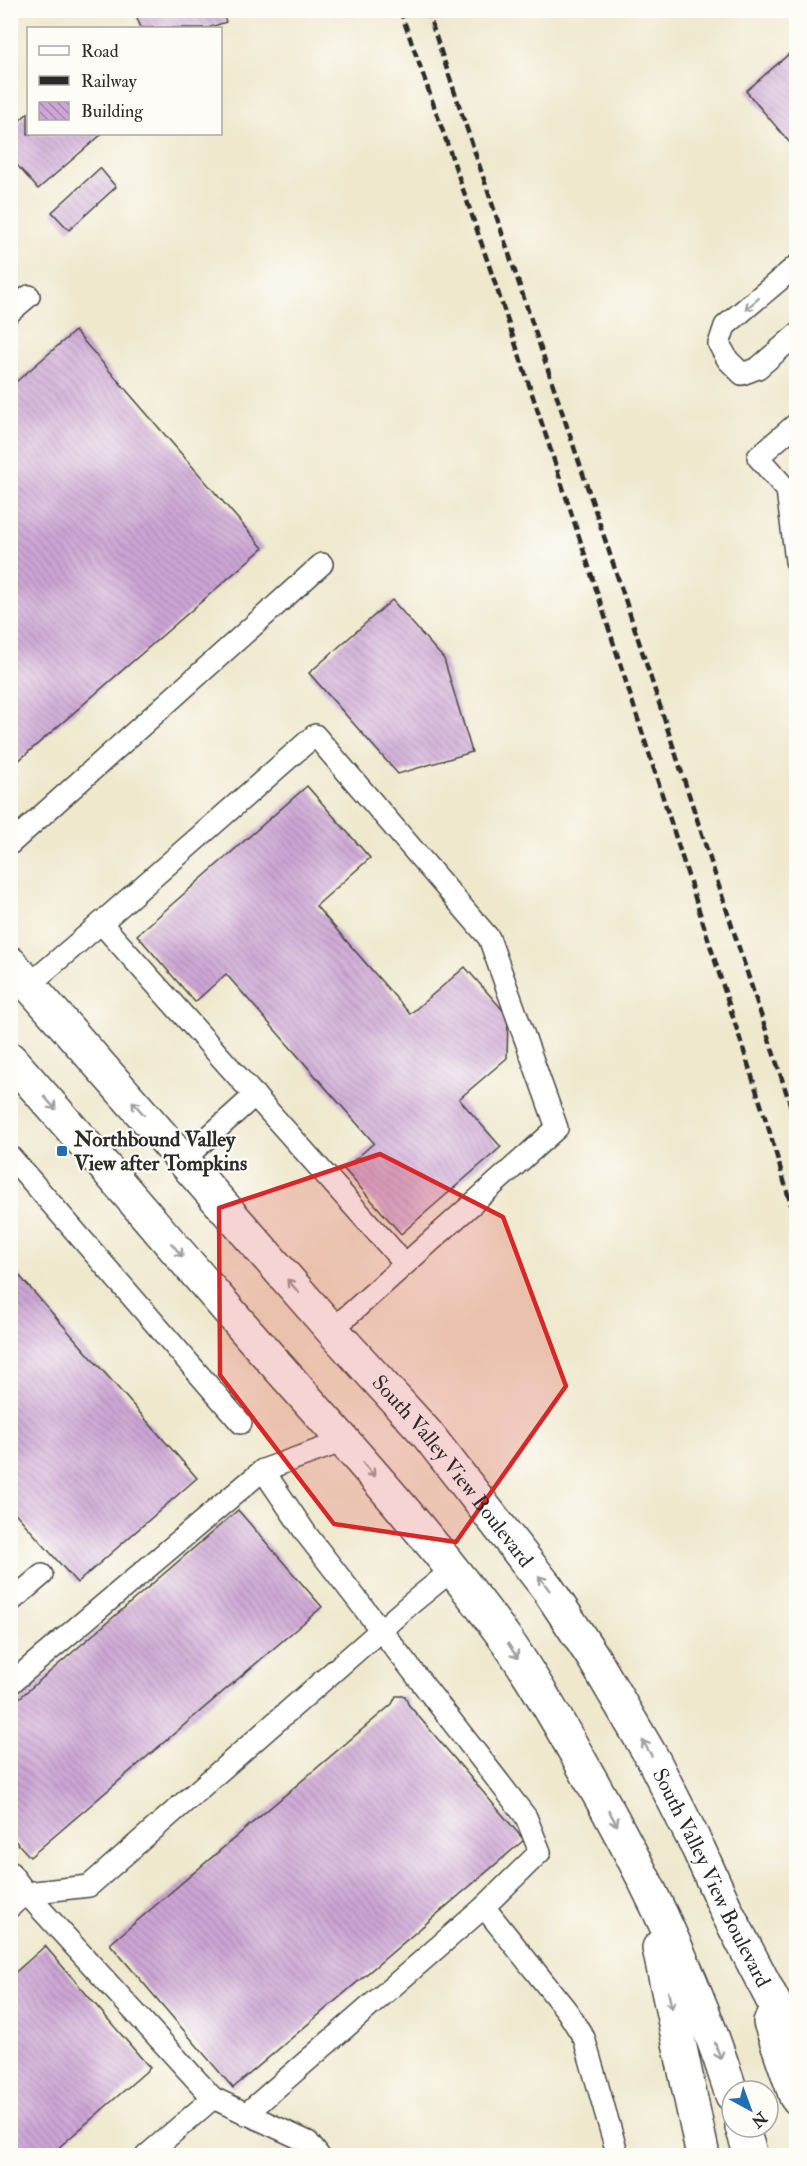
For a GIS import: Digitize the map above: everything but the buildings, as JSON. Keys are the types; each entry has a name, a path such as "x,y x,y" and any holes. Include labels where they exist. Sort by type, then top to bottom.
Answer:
{"main road":[{"name":"South Valley View Boulevard","path":"20,974 332,1330 427,1434 548,1589 593,1657 654,1761 728,1914 796,2045"},
{"path":"10,1059 94,1152 402,1508 506,1640 537,1687 615,1822 645,1881 718,2050 727,2079"},
{"path":"645,1881 703,2156"},
{"path":"728,1914 752,1973 796,2097"},
{"path":"746,2139 751,2156"}],"lane":[{"path":"796,266 725,326 718,344 728,360 742,374 758,368 796,335"},
{"path":"10,312 29,296"},
{"path":"796,424 758,457 792,486 796,561"},
{"path":"10,844 322,564"},
{"path":"20,974 101,923 315,735 489,938 557,1128 332,1330"},
{"path":"101,923 405,1263"},
{"path":"183,1160 255,1095"},
{"path":"10,1156 241,1423"},
{"path":"10,1684 263,1470 344,1442"},
{"path":"246,2114 484,1907 540,1852 526,1817 380,1631 307,1534 263,1470"},
{"path":"18,1900 89,1886 452,1570"},
{"path":"10,1602 42,1575"},
{"path":"10,1872 18,1900 213,2098 308,2142 319,2156"},
{"path":"484,1907 567,2010 584,2038 618,2156"},
{"path":"146,2156 213,2098"}],"highlighted area":[{"path":"380,1154 503,1217 566,1386 456,1542 334,1524 220,1375 219,1208"}],"railway":[{"path":"400,10 497,289 590,570 770,1133 796,1222"},
{"path":"427,10 625,599 796,1122"}],"place":[{"name":"Northbound Valley View after Tompkins","path":"62,1151"}]}
